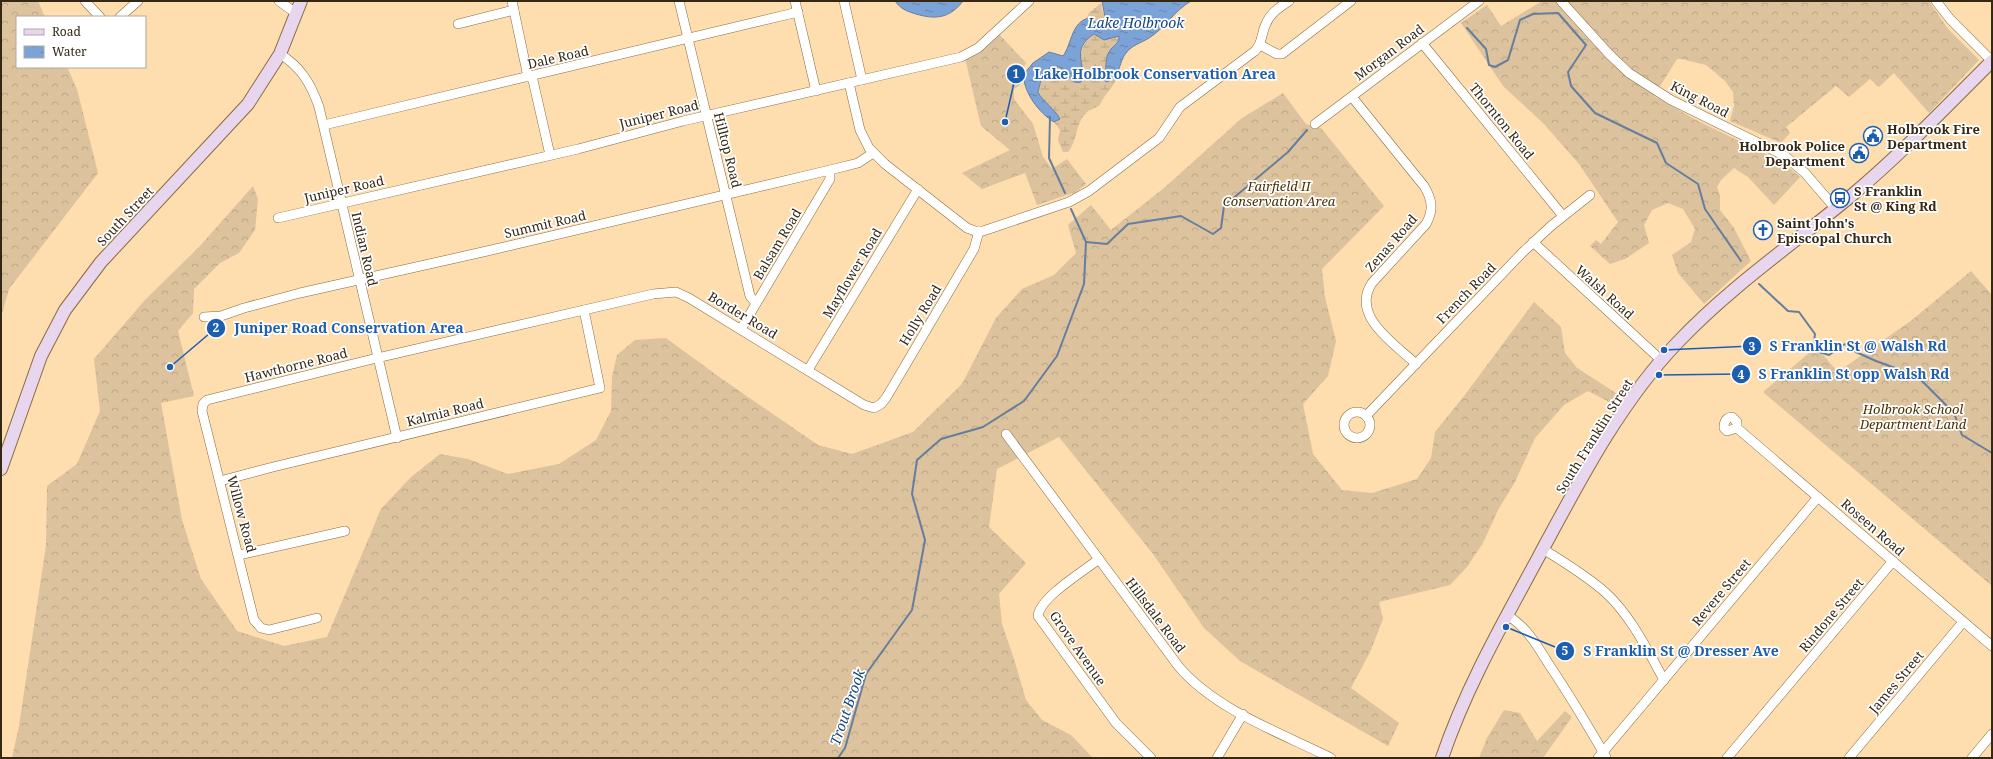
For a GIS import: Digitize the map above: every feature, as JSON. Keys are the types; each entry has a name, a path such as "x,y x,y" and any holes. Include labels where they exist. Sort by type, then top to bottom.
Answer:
{"main road":[{"name":"South Street","path":"1,469 41,356 54,328 71,302 101,262 240,113 257,91 280,54 301,1"},
{"name":"South Franklin Street","path":"1442,758 1466,696 1543,549 1625,408 1662,360 1691,328 1725,297 1836,209 1903,150 1992,61"}],"street":[{"path":"85,1 99,16"},
{"path":"121,16 138,1"},
{"path":"279,1 296,14"},
{"name":"Hilltop Road","path":"679,1 705,116 750,296 756,303"},
{"path":"795,1 816,91"},
{"path":"844,1 862,80"},
{"name":"Juniper Road","path":"278,218 550,155 705,116 816,91 970,53 1029,1"},
{"path":"849,83 862,134 873,153 967,228 979,231 1069,202 1089,191 1160,138 1180,107 1253,53 1260,45 1268,18 1289,1"},
{"path":"1260,45 1277,54 1282,54 1351,1"},
{"name":"Morgan Road","path":"1315,124 1479,1"},
{"name":"King Road","path":"1561,1 1609,54 1629,73 1685,107 1785,156 1805,173 1836,209"},
{"path":"1936,1 1950,19 1992,61"},
{"path":"458,24 513,5 550,155"},
{"name":"Dale Road","path":"324,125 798,12"},
{"name":"Thornton Road","path":"1422,43 1563,216"},
{"name":"Indian Road","path":"280,54 298,68 310,84 319,107 396,438"},
{"name":"Zenas Road","path":"1352,97 1424,186 1432,202 1430,215 1426,224 1372,283 1365,300 1368,313 1374,324 1416,364"},
{"name":"Summit Road","path":"204,317 221,316 239,309 293,294 726,196 858,163 873,153"},
{"name":"Balsam Road","path":"741,329 830,180 830,170"},
{"name":"Mayflower Road","path":"808,370 918,189"},
{"name":"French Road","path":"1366,416 1533,242 1590,195"},
{"name":"Holly Road","path":"876,407 886,398 974,249 979,231"},
{"name":"Walsh Road","path":"1533,242 1662,360"},
{"name":"Border Road","path":"584,310 658,293 676,292 689,298 741,329 864,405 871,408 876,407"},
{"name":"Hawthorne Road","path":"203,404 208,400 377,358 584,310"},
{"name":"Kalmia Road","path":"220,481 513,408 600,388 584,310"},
{"name":"Willow Road","path":"203,404 202,411 254,617 261,628 269,630 317,618"},
{"name":"Roseen Road","path":"1737,428 1992,646"},
{"name":"Hillsdale Road","path":"1006,434 1188,677 1206,694 1331,758"},
{"name":"Revere Street","path":"1603,756 1664,680 1818,497"},
{"path":"239,555 345,531"},
{"path":"1543,549 1573,568 1607,594 1630,622 1664,680"},
{"name":"Grove Avenue","path":"1099,559 1049,597 1041,607 1038,616 1116,723 1151,758"},
{"name":"Rindone Street","path":"1728,758 1893,562"},
{"path":"1507,616 1521,625 1532,639 1574,701 1603,756"},
{"name":"James Street","path":"1848,758 1963,622"},
{"path":"1217,758 1243,714"},
{"path":"1972,758 1992,734"}],"green space":[{"path":"1,1 38,1 45,16 16,16 16,68 67,68 77,89 98,173 9,289 1,317"},
{"path":"1542,1 1929,1 1948,29 1979,60 1929,113 1894,73 1879,87 1870,79 1849,97 1836,86 1786,127 1790,133 1781,143 1730,121 1734,106 1733,92 1725,81 1706,65 1677,59 1654,96 1696,120 1782,162 1800,177 1774,205 1748,177 1734,168 1721,180 1717,187 1720,195 1720,210 1734,228 1751,261 1704,304 1678,273 1672,255 1691,242 1695,229 1683,209 1668,203 1652,210 1644,225 1649,243 1625,259 1610,264 1590,246 1596,240 1601,244 1618,222 1579,164 1544,124 1503,86 1461,23 1487,5 1501,26"},
{"path":"1101,3 1102,10 1111,29 1102,27 1089,18 1086,19 1089,13"},
{"path":"998,33 1026,63 1023,69 1024,82 1014,89 1014,99 1033,124 1043,157 1052,169 1067,159 1086,184 1076,192 1037,205 1025,173 982,189 962,173 1010,150 981,126 965,58"},
{"path":"1094,34 1100,38 1117,36 1120,38 1108,53 1103,77 1106,82 1115,78 1118,73 1114,83 1100,105 1088,111 1084,115 1074,142 1068,152 1063,152 1058,140 1060,130 1054,122 1060,119 1039,92 1039,85 1044,71 1054,66 1064,70 1068,76 1083,76 1081,70 1081,53 1089,38"},
{"name":"Fairfield II Conservation Area","path":"1283,93 1306,124 1321,128 1384,206 1322,269 1325,297 1336,341 1328,376 1303,404 1313,454 1342,490 1372,493 1417,479 1431,458 1435,432 1464,396 1534,302 1561,327 1565,353 1577,368 1616,393 1613,404 1588,391 1564,405 1535,438 1515,482 1498,510 1483,543 1467,567 1450,585 1379,602 1383,619 1370,652 1351,688 1399,723 1388,746 1240,661 1204,628 1153,554 1059,437 997,469 989,527 1026,563 999,594 1002,624 1026,700 1042,720 1071,735 1093,758 12,758 19,726 46,545 47,486 77,464 100,411 94,359 145,300 200,246 253,186 258,199 255,230 239,253 220,263 194,289 193,313 178,331 194,396 161,403 182,520 201,579 237,631 284,646 327,637 381,509 411,477 440,454 468,459 508,474 559,464 596,440 611,411 612,377 617,355 635,340 666,338 722,379 818,445 852,454 913,432 962,384 996,318 1022,289 1054,275 1076,253 1068,225 1091,205 1111,230 1164,188 1242,118"},
{"name":"Holbrook School Department Land","path":"1971,271 1992,295 1992,586 1763,392 1816,347 1838,372 1912,320"},
{"path":"1504,710 1520,713 1537,741 1565,711 1572,717 1543,758 1479,758 1487,738"}],"water":[{"path":"895,1 963,1 958,7 948,14 930,17 909,12"},
{"name":"Lake Holbrook","path":"1102,1 1191,1 1155,34 1128,50 1123,57 1117,74 1111,80 1106,82 1103,77 1108,55 1110,50 1117,43 1119,36 1104,40 1094,34 1086,40 1082,47 1081,53 1083,77 1081,82 1074,82 1059,67 1050,68 1042,78 1038,92 1060,119 1054,122 1043,114 1029,95 1024,81 1024,74 1033,63 1049,52 1063,56 1075,29 1083,20 1089,18 1102,27 1111,29 1105,17"}],"waterway":[{"path":"1467,28 1486,49 1489,65 1495,67 1508,60 1520,20 1533,14 1558,13 1586,45 1568,72 1571,86 1595,113 1657,143 1666,163 1698,184 1705,209 1741,261"},
{"name":"Trout Brook","path":"1050,117 1049,158 1065,193"},
{"path":"1086,242 1107,244 1128,224 1181,216 1213,234 1221,228 1224,206 1288,152 1307,130"},
{"name":"Trout Brook","path":"838,758 845,748 866,674 912,610 925,540 912,494 917,460 941,439 983,427 1024,401 1057,356 1084,284 1086,242 1071,209"},
{"path":"1759,284 1788,311 1799,312 1815,334 1813,350 1829,355 1845,344 1856,352 1876,361 1917,376 1954,413 1962,435 1992,453"}],"place":[{"name":"Lake Holbrook Conservation Area","path":"1005,122"},
{"name":"Holbrook Fire Department","path":"1873,136"},
{"name":"Holbrook Police Department","path":"1859,153"},
{"name":"S Franklin St @ King Rd","path":"1840,198"},
{"name":"Saint John's Episcopal Church","path":"1763,230"},
{"name":"S Franklin St @ Walsh Rd","path":"1664,350"},
{"name":"Juniper Road Conservation Area","path":"170,367"},
{"name":"S Franklin St opp Walsh Rd","path":"1659,375"},
{"name":"S Franklin St @ Dresser Ave","path":"1506,627"}]}
